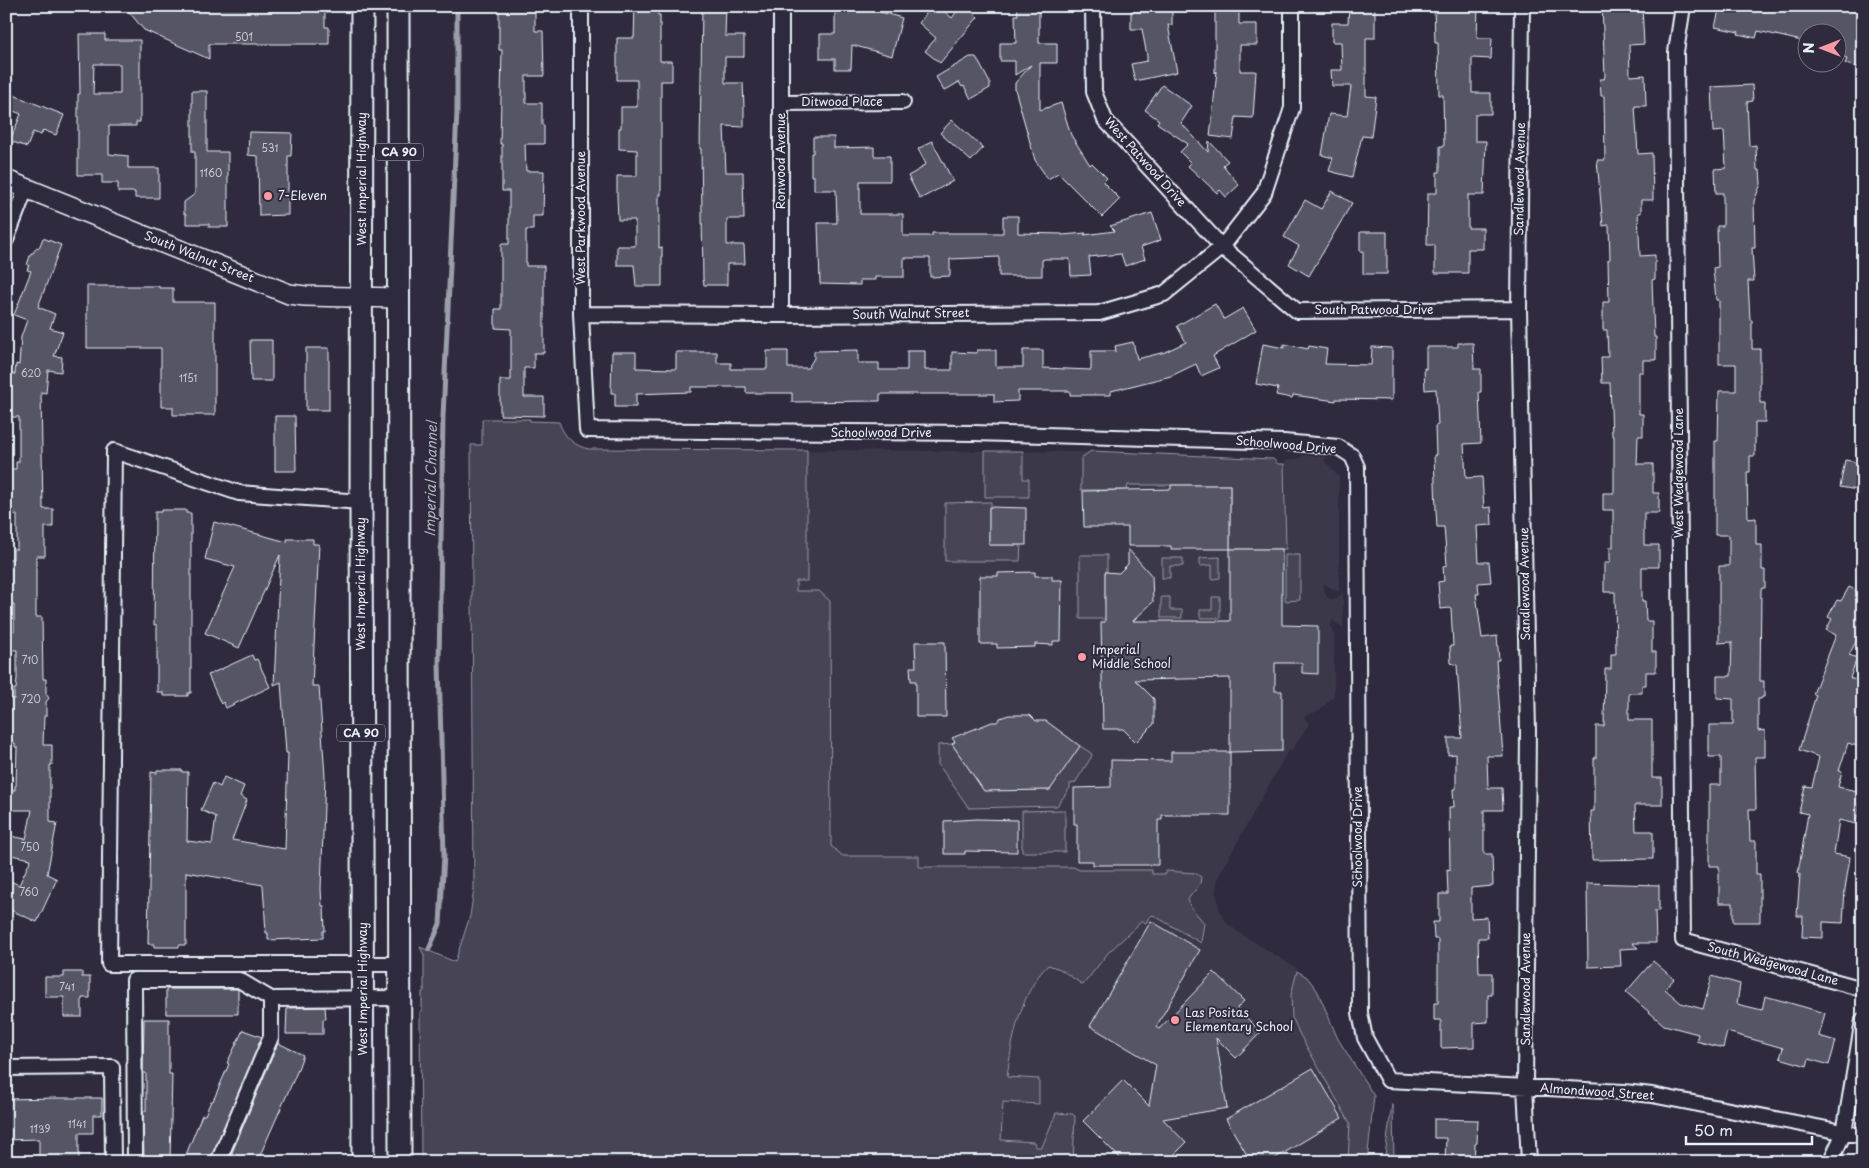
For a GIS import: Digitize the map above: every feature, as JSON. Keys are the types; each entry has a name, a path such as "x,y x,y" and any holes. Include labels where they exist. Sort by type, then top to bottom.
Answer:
{"main road":[{"name":"West Imperial Highway","path":"362,6 360,502 363,1162"},
{"name":"CA 90","path":"398,6 400,1162"}],"street":[{"name":"West Parkwood Avenue","path":"582,6 581,314 587,430"},
{"name":"Ronwood Avenue","path":"781,6 781,315"},
{"name":"West Patwood Drive","path":"1093,6 1094,92 1105,120 1222,247"},
{"name":"South Walnut Street","path":"581,314 1099,313 1164,294 1222,247 1264,193 1292,108 1292,6"},
{"name":"Sandlewood Avenue","path":"1522,6 1519,309 1528,731 1525,1087 1529,1162"},
{"name":"West Wedgewood Lane","path":"1683,6 1676,62 1683,940"},
{"name":"Ditwood Place","path":"781,103 903,102"},
{"name":"South Walnut Street","path":"6,180 289,294 399,298"},
{"path":"6,240 26,188"},
{"name":"South Patwood Drive","path":"1222,247 1297,311 1519,309"},
{"name":"Schoolwood Drive","path":"587,430 984,433 1169,438 1298,443 1338,448 1352,456 1357,467 1359,1005 1365,1038 1388,1080"},
{"path":"360,502 239,493 114,451 109,964 400,964"},
{"name":"South Wedgewood Lane","path":"1683,940 1863,989"},
{"path":"135,1162 134,980 239,980 271,999 400,998"},
{"path":"218,1162 271,1037 271,999"},
{"path":"1830,1162 1844,1133 1863,1020"},
{"path":"6,1068 112,1067 113,1162"},
{"name":"Almondwood Street","path":"1388,1080 1652,1095 1863,1136"}],"shaded area":[{"path":"482,419 530,419 530,421 559,422 570,440 579,446 589,449 807,450 807,581 796,581 796,591 819,591 830,601 831,846 843,856 919,856 919,867 1073,867 1080,870 1152,870 1152,874 1166,874 1166,871 1195,873 1201,877 1200,884 1188,899 1190,906 1204,923 1201,943 1153,915 1149,917 1146,923 1142,921 1108,953 1083,985 1060,969 1048,965 1030,989 1015,1033 1007,1077 1039,1079 1039,1104 1003,1102 1001,1140 1034,1142 1035,1147 1042,1147 1056,1113 1072,1114 1075,1116 1073,1162 421,1162 420,1012 422,1011 422,992 424,991 424,955 420,947 455,962 470,916 474,889 471,445 482,445"},
{"name":"Imperial Middle School","path":"807,450 1123,452 1273,459 1282,465 1287,460 1301,458 1302,455 1327,457 1324,460 1339,477 1339,590 1337,591 1324,584 1324,590 1327,597 1332,599 1337,599 1343,592 1343,628 1332,620 1331,627 1334,635 1334,696 1320,710 1304,717 1309,724 1292,750 1289,749 1218,877 1216,892 1220,911 1227,923 1298,969 1297,971 1307,977 1320,993 1338,1039 1374,1096 1367,1162 1073,1162 1075,1116 1057,1113 1042,1147 1034,1147 1034,1142 1001,1140 1003,1102 1038,1104 1007,1078 1019,1017 1031,989 1046,967 1050,965 1060,969 1083,985 1108,953 1142,921 1146,923 1149,917 1153,915 1199,943 1203,938 1204,923 1188,901 1190,895 1200,884 1199,875 1184,872 1152,874 1152,871 1080,870 1073,867 919,866 919,856 843,856 831,846 830,602 819,591 796,591 796,581 807,580"},
{"path":"985,451 1023,451 1023,479 1029,479 1029,497 985,497"},
{"path":"1091,451 1273,459 1278,464 1284,464 1286,549 1230,549 1230,485 1128,485 1127,490 1081,490 1081,458"},
{"path":"991,502 991,507 989,508 989,545 1021,545 1020,561 945,561 945,503"},
{"path":"1080,555 1107,555 1105,603 1107,619 1080,619"},
{"path":"1285,555 1300,555 1300,600 1285,601"},
{"path":"1220,557 1220,578 1212,579 1212,565 1200,566 1200,558"},
{"path":"1162,558 1183,558 1183,566 1170,566 1170,578 1162,578"},
{"path":"1161,597 1170,597 1170,610 1182,610 1182,618 1161,618"},
{"path":"1212,597 1220,597 1220,618 1200,618 1200,610 1212,610"},
{"path":"952,744 964,761 994,790 1049,790 1080,746 1091,753 1092,756 1075,783 1070,784 1070,788 1057,806 969,808 938,764 938,745"},
{"path":"1065,810 1065,852 1022,852 1022,811"},
{"path":"1297,971 1307,977 1317,990 1338,1039 1374,1096 1367,1162 1348,1162 1350,1123 1292,1018 1291,995"},
{"path":"1392,1104 1394,1162 1384,1162"}],"building":[{"path":"124,6 325,6 325,27 329,27 329,44 209,44 209,59 144,30"},
{"path":"635,6 658,6 658,15 660,15 660,61 672,61 672,81 661,81 659,248 662,247 662,286 636,286 634,265 617,265 617,246 635,246 635,220 618,220 617,176 637,176 637,150 619,149 619,128 621,128 621,107 637,107 637,80 617,80 617,38 634,38"},
{"path":"702,6 726,6 725,36 744,36 744,57 725,57 725,83 743,83 744,107 744,127 724,126 726,172 743,172 744,219 727,219 727,245 744,245 745,264 727,264 727,285 704,285 703,279 700,149"},
{"path":"835,6 859,6 902,18 892,56 852,45 851,69 835,69 835,59 820,59 820,34 835,34"},
{"path":"932,6 938,6 952,18 961,6 965,6 978,17 940,63 925,51 936,38 919,23"},
{"path":"1017,6 1039,6 1039,43 1057,43 1057,63 1040,63 1040,110 1061,103 1071,135 1090,165 1092,163 1107,178 1103,182 1120,199 1102,217 1058,173 1048,179 1035,160 1015,89 1015,83 1031,65 1015,75 1015,61 1000,61 1000,43 1016,43 1015,15 1018,15"},
{"path":"1149,6 1172,6 1172,25 1168,25 1177,72 1135,81 1131,64 1147,61 1147,56 1142,29 1131,29 1131,11 1149,11"},
{"path":"1215,6 1239,6 1239,24 1257,24 1257,45 1240,45 1240,71 1256,71 1253,118 1236,117 1233,139 1210,136 1217,71 1215,73"},
{"path":"1349,6 1375,6 1375,38 1366,38 1366,96 1376,97 1371,137 1362,136 1352,177 1329,171 1333,158 1322,155 1329,114 1347,116 1351,86 1332,86 1331,70 1342,70 1341,42 1332,42 1332,23 1348,23"},
{"path":"1434,6 1478,6 1477,38 1492,38 1491,59 1472,58 1472,93 1491,93 1491,114 1475,114 1475,141 1486,141 1484,195 1468,195 1468,228 1483,228 1483,249 1468,249 1468,273 1435,273 1435,245 1427,245 1428,193 1437,193 1437,172 1440,172 1440,146 1444,146 1443,95 1439,95 1438,43 1435,43"},
{"path":"1602,6 1642,6 1644,44 1629,45 1630,76 1645,75 1646,106 1635,106 1638,154 1652,153 1653,200 1641,200 1641,213 1638,213 1640,256 1655,255 1655,279 1652,280 1656,360 1643,360 1643,372 1639,372 1639,414 1643,414 1643,436 1638,436 1637,464 1653,464 1653,493 1659,493 1659,513 1644,513 1644,545 1659,545 1659,567 1642,567 1642,601 1645,601 1646,621 1652,621 1652,652 1656,652 1656,672 1646,672 1646,685 1642,685 1642,693 1629,693 1629,720 1652,720 1652,778 1662,778 1662,805 1635,805 1636,831 1653,831 1653,859 1592,860 1591,811 1594,811 1596,726 1604,726 1605,669 1611,669 1611,654 1616,654 1615,592 1604,592 1604,563 1610,563 1610,547 1613,547 1613,510 1603,510 1603,493 1614,493 1614,436 1612,436 1610,383 1602,383 1601,357 1608,357 1607,330 1603,330 1603,302 1609,302 1608,260 1610,259 1609,225 1603,226 1597,160 1605,160 1604,96 1601,96 1600,79 1604,79 1605,76"},
{"path":"1720,6 1784,6 1802,10 1802,6 1820,6 1840,11 1841,8 1862,13 1858,30 1863,31 1863,68 1846,64 1846,22 1796,22 1796,40 1758,31 1756,38 1715,27"},
{"path":"499,8 535,8 535,31 543,31 544,76 526,76 526,103 542,103 544,144 525,144 526,171 544,171 543,216 533,216 533,230 526,230 526,266 544,266 544,353 534,353 534,368 524,368 524,397 544,397 544,416 500,415 500,380 511,380 511,329 495,328 495,309 501,309 501,244 509,244 509,191 502,191 502,144 500,144 502,50 499,50"},
{"path":"79,34 105,34 105,40 140,40 140,122 136,122 136,126 109,126 109,154 128,156 128,168 159,168 159,198 135,198 135,192 118,192 118,183 102,183 102,175 78,175 78,94 80,94","holes":["94,64 120,64 120,94 93,94"]},
{"path":"970,57 976,57 990,83 990,88 971,99 964,86 962,87 959,82 944,91 936,77"},
{"path":"1162,85 1192,106 1181,123 1208,152 1209,141 1228,161 1223,165 1239,185 1226,197 1220,190 1217,193 1188,166 1191,163 1180,152 1188,144 1157,123 1159,120 1145,110"},
{"path":"1752,85 1753,101 1747,102 1749,146 1756,145 1757,170 1760,170 1761,184 1754,201 1755,248 1752,248 1754,281 1748,281 1750,320 1752,320 1752,349 1760,349 1760,403 1765,403 1765,422 1755,422 1755,456 1750,456 1750,472 1747,472 1748,519 1756,518 1756,545 1762,545 1762,570 1765,570 1765,588 1761,590 1760,681 1764,681 1764,697 1758,699 1758,731 1765,730 1765,757 1755,757 1756,809 1749,809 1750,841 1756,841 1756,874 1760,874 1760,922 1733,922 1733,903 1719,903 1719,866 1709,866 1709,785 1721,785 1721,757 1709,757 1709,725 1733,725 1733,699 1717,698 1717,676 1731,676 1732,642 1719,643 1719,566 1729,566 1729,535 1715,535 1715,441 1718,441 1719,391 1736,391 1736,364 1719,364 1719,300 1716,300 1713,268 1718,267 1717,226 1723,226 1723,193 1716,193 1715,169 1726,168 1724,131 1713,132 1711,87"},
{"path":"192,91 207,91 207,152 228,152 228,227 209,227 209,224 186,224 184,202 195,194 195,152 192,152"},
{"path":"6,92 64,115 56,135 43,130 41,135 33,132 27,147 10,141 21,114 6,108"},
{"path":"952,120 983,148 971,161 940,133"},
{"path":"249,132 292,133 291,156 288,156 288,215 259,216 258,156 248,155"},
{"path":"813,137 834,137 834,148 874,147 874,156 890,156 890,181 860,181 860,214 903,214 903,236 932,236 932,233 1003,233 1003,216 1018,216 1018,233 1062,235 1086,233 1084,235 1115,231 1110,226 1152,213 1161,240 1141,247 1145,259 1125,266 1121,254 1089,257 1091,275 1071,276 1070,259 1045,259 1042,260 1042,276 999,276 999,257 950,259 950,276 930,277 930,258 904,258 904,277 875,277 875,280 860,280 860,285 820,284 818,223 837,223 836,190 814,190 814,176 811,176"},
{"path":"932,141 953,181 920,199 908,176 926,164 918,149"},
{"path":"1332,191 1352,203 1309,276 1289,264 1299,246 1284,237 1305,200 1321,209"},
{"path":"1360,232 1387,232 1387,274 1363,274 1363,251 1360,251"},
{"path":"43,238 61,245 38,307 55,314 50,328 63,332 54,356 62,357 61,372 48,370 46,393 41,392 43,509 53,509 53,527 45,527 45,556 36,556 36,617 42,617 43,679 46,679 46,694 49,698 46,702 46,716 44,716 43,745 52,745 50,822 57,823 47,874 57,879 37,922 6,908 6,879 19,885 31,859 6,854 10,836 26,839 32,810 6,810 6,790 15,790 16,786 17,747 15,747 15,743 6,743 6,699 14,699 17,678 17,650 6,650 6,631 14,631 14,604 6,604 6,559 13,559 13,549 17,549 17,515 14,515 14,511 6,511 6,469 16,469 16,462 19,462 19,417 6,417 6,374 15,374 16,364 19,365 21,337 27,320 14,315 31,271 27,270 29,265 27,265 31,253 37,247 39,248"},
{"path":"87,286 159,286 159,288 173,288 173,302 215,302 215,415 173,415 173,407 161,407 161,348 87,348"},
{"path":"1215,304 1224,319 1243,308 1256,330 1213,356 1219,368 1201,376 1196,364 1171,376 1111,391 1111,395 1070,395 1070,391 1018,391 1018,401 994,402 994,394 880,394 880,401 792,402 792,393 746,393 746,387 691,387 691,392 636,394 636,407 615,407 615,393 611,393 612,352 636,352 636,368 676,369 676,352 717,352 717,363 731,363 731,369 767,369 767,351 788,351 788,368 808,368 814,358 814,351 858,350 858,363 879,363 879,370 907,370 907,351 925,351 925,370 952,370 952,352 977,353 977,350 996,350 996,367 1023,367 1023,350 1043,350 1043,368 1091,370 1091,351 1116,351 1115,346 1133,342 1137,359 1165,352 1186,342 1177,326"},
{"path":"250,340 272,340 272,381 251,381"},
{"path":"1458,343 1473,343 1474,369 1481,369 1481,392 1479,392 1481,443 1464,444 1466,478 1482,477 1484,508 1491,507 1492,525 1477,526 1479,562 1489,562 1491,582 1478,583 1479,594 1476,594 1482,638 1497,636 1499,660 1496,660 1503,756 1487,756 1488,788 1502,788 1503,810 1484,810 1484,854 1492,854 1493,886 1471,888 1471,918 1487,917 1488,938 1478,938 1479,973 1492,973 1492,995 1488,995 1488,1022 1474,1023 1474,1047 1441,1048 1441,1020 1434,1020 1434,1003 1438,1003 1438,939 1434,939 1433,922 1439,922 1439,894 1448,894 1447,869 1450,870 1449,807 1454,807 1453,789 1456,789 1456,754 1448,755 1448,738 1462,738 1457,665 1451,663 1450,646 1453,646 1451,608 1440,609 1438,582 1444,581 1443,566 1447,565 1444,527 1437,527 1434,455 1436,455 1435,426 1438,425 1436,389 1425,390 1424,368 1426,369 1426,347 1458,347"},
{"path":"1263,344 1284,348 1284,344 1308,349 1309,346 1327,349 1325,364 1371,365 1372,347 1392,348 1392,400 1336,399 1336,401 1293,395 1292,398 1276,395 1278,388 1256,384"},
{"path":"306,348 329,348 329,410 306,410"},
{"path":"275,416 295,416 296,471 275,471"},
{"path":"1845,460 1863,463 1863,491 1840,487"},
{"path":"1171,485 1230,485 1230,549 1171,549 1171,546 1128,546 1128,527 1084,527 1083,491 1171,489"},
{"path":"989,507 1026,508 1026,545 989,545"},
{"path":"161,510 186,510 186,513 191,513 191,693 188,693 188,696 163,696 163,692 157,692 157,625 154,625 155,512 161,512"},
{"path":"214,522 287,542 287,539 313,539 313,544 319,544 312,686 319,686 325,777 321,889 322,906 324,906 325,931 323,931 323,938 268,940 263,885 186,872 186,945 179,945 179,947 154,947 154,944 148,944 151,772 157,773 157,770 182,770 182,772 188,772 187,841 212,844 216,817 201,810 213,783 220,787 224,777 244,786 240,796 247,800 232,840 285,849 288,753 286,753 281,682 274,685 280,555 239,648 205,633 235,567 205,559"},
{"path":"1128,549 1152,576 1153,602 1133,621 1230,621 1230,549 1282,549 1282,625 1318,626 1318,674 1302,673 1302,663 1275,663 1275,691 1282,691 1282,751 1230,752 1230,678 1135,680 1154,699 1154,724 1136,742 1123,729 1103,729 1101,622 1105,622 1105,572 1119,573 1128,564"},
{"path":"1035,572 1035,576 1052,576 1052,580 1062,580 1061,641 1053,641 1053,645 1035,644 1035,647 997,648 997,644 980,644 980,576 998,576 998,573"},
{"path":"1849,587 1863,594 1863,628 1849,655 1857,658 1850,678 1863,683 1863,748 1848,743 1839,771 1842,771 1838,787 1862,792 1856,824 1839,820 1834,854 1850,857 1845,889 1843,923 1823,922 1823,938 1802,937 1803,916 1797,916 1800,874 1798,873 1808,814 1799,812 1805,786 1812,787 1819,757 1799,750 1816,695 1813,694 1836,635 1826,630 1832,619 1828,617 1837,600 1841,601"},
{"path":"915,642 945,642 946,717 916,717 916,681 911,681 910,667 916,667"},
{"path":"252,655 254,660 257,659 270,687 226,708 223,702 221,704 208,675"},
{"path":"1009,715 1030,715 1036,721 1046,721 1080,746 1050,790 984,791 952,744 955,742 952,738 992,722 997,722 1000,718"},
{"path":"1171,752 1230,752 1230,815 1162,815 1162,820 1158,820 1158,865 1093,865 1093,861 1077,861 1077,824 1074,824 1074,788 1111,787 1111,760 1171,761"},
{"path":"977,819 1017,820 1017,852 965,851 965,854 944,854 944,821"},
{"path":"1587,883 1659,885 1659,911 1655,911 1656,943 1632,943 1638,948 1620,949 1621,966 1588,967"},
{"path":"1151,921 1200,950 1156,1027 1159,1029 1214,972 1244,1001 1237,1008 1261,1032 1236,1058 1216,1038 1227,1108 1163,1119 1186,1143 1167,1162 1124,1162 1083,1121 1123,1080 1149,1106 1156,1065 1090,1026"},
{"path":"1653,961 1674,979 1665,989 1681,1003 1703,1009 1712,976 1740,984 1737,1004 1762,1010 1765,996 1825,1013 1819,1036 1836,1041 1829,1065 1809,1059 1807,1066 1780,1058 1783,1048 1727,1032 1723,1048 1696,1041 1698,1034 1664,1025 1626,992"},
{"path":"64,972 82,972 82,977 90,977 90,998 82,998 82,1017 64,1017 64,997 45,997 45,977 64,977"},
{"path":"166,989 237,989 238,1014 166,1014"},
{"path":"325,1007 326,1019 323,1019 323,1034 286,1034 287,1008"},
{"path":"144,1019 169,1019 169,1074 172,1074 170,1162 144,1162 143,1111 146,1111 146,1073 143,1073"},
{"path":"243,1030 262,1037 209,1162 183,1162 202,1115 205,1115 211,1101 213,1101 229,1064 227,1063"},
{"path":"278,1043 303,1055 297,1072 257,1162 228,1162"},
{"path":"1313,1068 1342,1118 1269,1162 1251,1162 1226,1119"},
{"path":"102,1098 102,1115 93,1115 93,1133 79,1133 79,1162 39,1162 39,1139 6,1140 6,1099"},
{"path":"1434,1119 1478,1120 1474,1162 1445,1162 1446,1138 1434,1138"}],"waterway":[{"name":"Imperial Channel","path":"429,949 440,924 444,855 439,664 443,417 457,112 457,6"}],"place":[{"name":"7-Eleven","path":"268,196"},
{"name":"Imperial Middle School","path":"1082,657"},
{"name":"Las Positas Elementary School","path":"1175,1020"}]}
